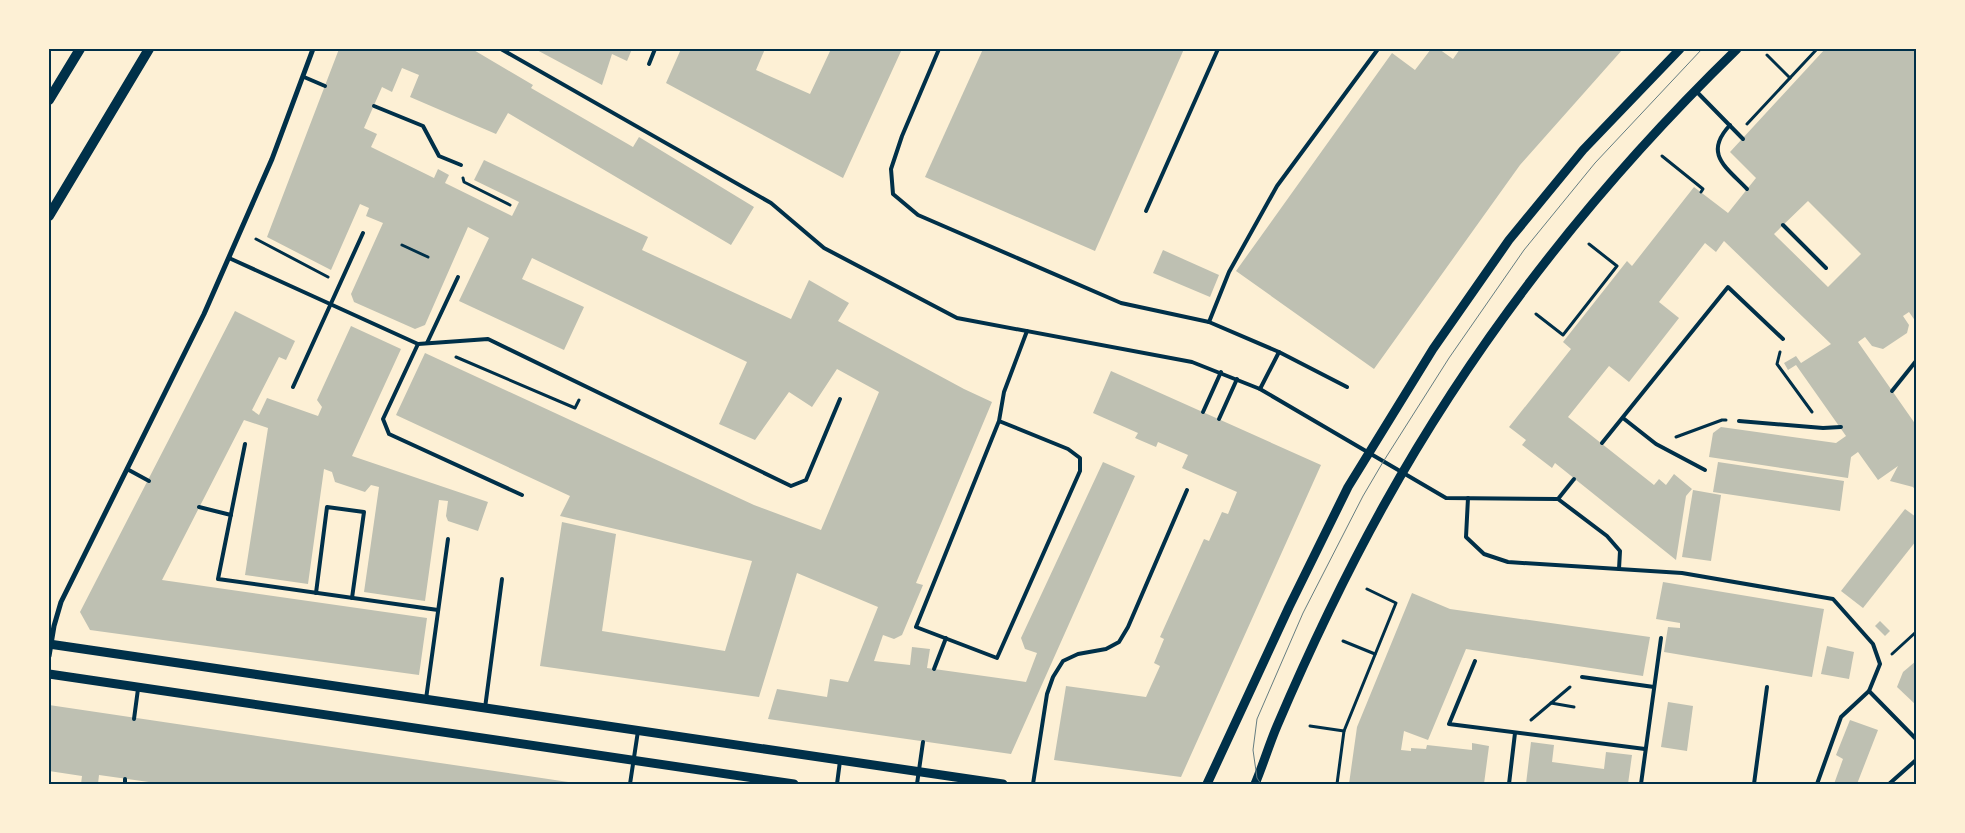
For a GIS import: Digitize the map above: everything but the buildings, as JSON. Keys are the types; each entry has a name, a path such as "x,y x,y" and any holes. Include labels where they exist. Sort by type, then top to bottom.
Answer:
{"main road":[{"path":"49,100 80,49"},
{"path":"49,216 149,49"}],"street":[{"path":"49,656 50,644 61,602 204,314 272,159 314,49"},
{"path":"1207,784 1288,607 1348,487 1433,350 1510,240 1583,150 1680,49"},
{"path":"1255,784 1276,727 1324,622 1402,473 1467,369 1541,266 1613,179 1695,90 1737,49"},
{"path":"50,644 1003,784"},
{"path":"49,674 794,784"}],"lane":[{"path":"501,49 771,203 824,248 957,318 1192,362 1221,372 1260,389 1446,498 1558,499 1607,536 1620,551 1619,569"},
{"path":"649,64 655,49"},
{"path":"939,49 902,136 891,169 893,194 918,215 1121,303 1209,322 1279,352 1347,387"},
{"path":"1146,211 1218,49"},
{"path":"1209,322 1229,272 1277,186 1378,49"},
{"path":"304,77 325,86"},
{"path":"1695,90 1743,139"},
{"path":"374,106 423,126 439,156 461,165"},
{"path":"1730,125 1720,136 1717,146 1718,158 1747,189"},
{"path":"1783,225 1826,268"},
{"path":"293,386 332,305 363,233"},
{"path":"229,258 418,344 488,339 791,486 806,480 840,399"},
{"path":"427,343 458,277"},
{"path":"1602,443 1728,287 1783,339"},
{"path":"1000,422 1068,449 1080,458 1080,471 997,658 916,627 1000,422 1004,392 1027,331"},
{"path":"418,344 383,418 389,434 522,495"},
{"path":"1260,389 1279,352"},
{"path":"1892,391 1916,361"},
{"path":"1203,412 1221,372"},
{"path":"1219,419 1238,379"},
{"path":"1623,418 1656,444 1705,470"},
{"path":"1739,421 1841,428"},
{"path":"245,444 218,579 438,610"},
{"path":"127,470 149,481"},
{"path":"1558,499 1574,479"},
{"path":"1033,784 1047,694 1053,677 1063,661 1078,654 1106,649 1119,642 1128,627 1187,490"},
{"path":"1468,498 1466,537 1484,554 1508,562 1682,573 1833,599 1873,644 1880,664 1870,691 1841,716 1816,784"},
{"path":"199,507 231,515"},
{"path":"316,593 327,507 364,512 352,598"},
{"path":"426,699 448,539"},
{"path":"485,708 502,579"},
{"path":"934,669 946,638"},
{"path":"1640,784 1661,638"},
{"path":"1475,661 1448,724 1646,749"},
{"path":"1582,677 1654,687"},
{"path":"1754,784 1767,687"},
{"path":"134,719 138,688"},
{"path":"1870,691 1916,739"},
{"path":"630,784 638,731"},
{"path":"1509,784 1515,733"},
{"path":"917,784 923,742"},
{"path":"1889,784 1916,760"},
{"path":"837,784 840,761"},
{"path":"125,779 125,784"}],"path":[{"path":"1738,133 1817,49"},
{"path":"1767,55 1790,78"},
{"path":"1662,156 1703,189 1701,192"},
{"path":"461,165 464,182 510,205"},
{"path":"256,239 341,283"},
{"path":"1536,314 1563,335 1617,266 1589,244"},
{"path":"402,245 428,257"},
{"path":"450,354 575,408 586,386"},
{"path":"1778,364 1823,428"},
{"path":"1672,438 1722,420 1739,421"},
{"path":"1337,784 1344,731 1396,603 1367,590"},
{"path":"1905,642 1916,632"},
{"path":"1343,641 1375,654"},
{"path":"1515,733 1582,677"},
{"path":"1551,703 1574,707"},
{"path":"1310,726 1344,731"}],"tram line":[{"path":"1261,784 1257,778 1253,750 1257,719 1303,613 1363,496 1383,462 1449,358 1524,250 1595,163 1702,49"}]}
